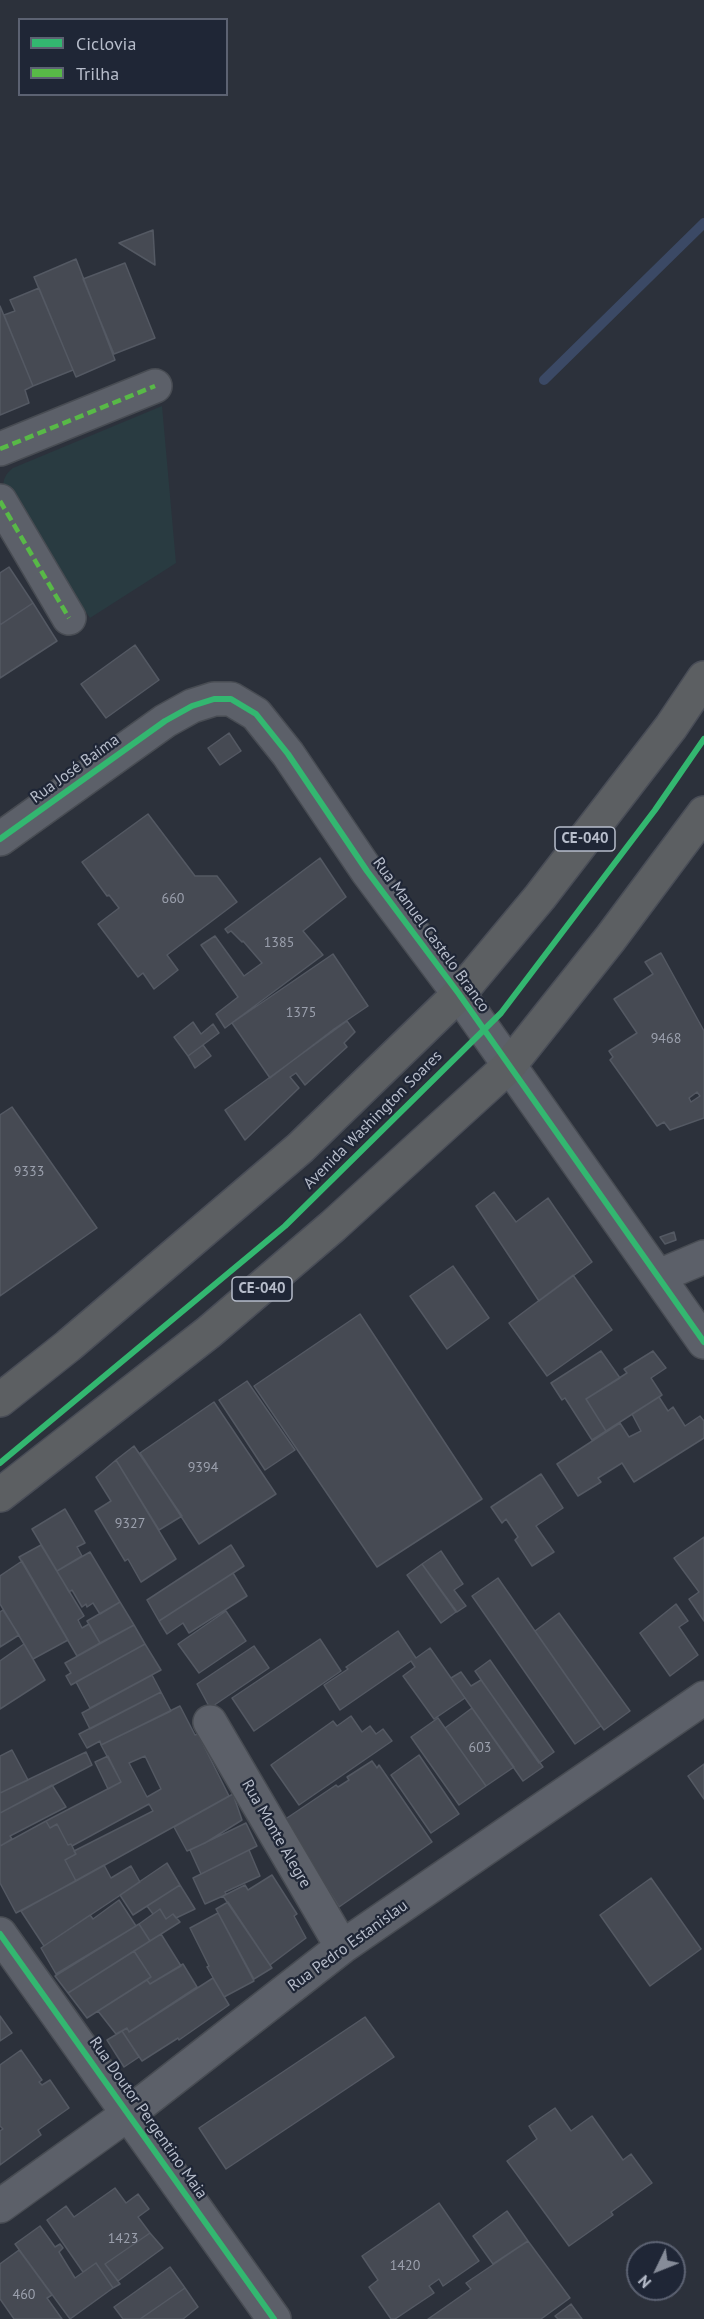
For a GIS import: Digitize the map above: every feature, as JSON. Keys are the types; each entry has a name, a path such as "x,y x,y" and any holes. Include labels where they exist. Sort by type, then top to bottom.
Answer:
{"highway":[{"name":"Avenida Washington Soares","path":"0,1400 68,1346 300,1148 459,994 540,897 671,727 704,678"},
{"name":"CE-040","path":"0,1495 233,1313 404,1163 509,1066 610,939 704,813"}],"street":[{"path":"0,449 154,386"},
{"path":"0,501 69,618"},
{"name":"Rua Manuel Castelo Branco","path":"165,720 192,706 214,699 231,699 256,714 288,754 367,871 459,994 704,1342"},
{"name":"Rua José Baíma","path":"0,839 165,720"},
{"path":"659,1276 704,1257"},
{"name":"Rua Pedro Estanislau","path":"0,2206 128,2114 342,1947 704,1698"},
{"name":"Rua Monte Alegre","path":"210,1722 342,1947"},
{"name":"Rua Doutor Pergentino Maia","path":"0,1934 274,2319"}],"shaded area":[{"path":"162,406 176,563 90,618 3,490 4,480 13,468"}],"building":[{"path":"153,230 155,265 119,243"},
{"path":"76,259 115,360 76,377 34,277"},
{"path":"125,263 155,338 114,354 83,279"},
{"path":"39,288 73,370 33,386 4,315 15,311 10,300"},
{"path":"0,306 33,386 25,390 29,403 0,415"},
{"path":"9,567 33,603 0,625 0,573"},
{"path":"33,603 57,641 0,678 0,625"},
{"path":"135,645 159,680 106,718 81,684"},
{"path":"229,733 241,751 220,765 208,748"},
{"path":"148,814 195,876 217,876 237,902 167,955 178,970 154,989 143,973 138,977 98,924 119,908 109,895 107,896 82,862"},
{"path":"320,858 346,897 303,931 323,955 225,1028 216,1014 238,997 201,945 215,936 244,976 262,963 243,941 225,929"},
{"path":"661,953 704,1031 704,1118 670,1130 664,1122 657,1126 610,1060 613,1057 609,1051 637,1033 614,999 653,974 645,962","holes":["697,1092 700,1096 691,1102 689,1098"]},
{"path":"333,954 368,1006 270,1078 232,1023"},
{"path":"347,1021 355,1032 344,1043 347,1047 305,1085 296,1073 290,1077 299,1088 245,1140 225,1110"},
{"path":"193,1022 201,1034 213,1024 219,1033 188,1056 174,1037"},
{"path":"203,1045 211,1056 195,1068 188,1056"},
{"path":"12,1107 97,1228 0,1296 0,1115"},
{"path":"494,1192 516,1222 548,1198 592,1262 539,1301 476,1206"},
{"path":"674,1232 676,1240 665,1244 660,1237"},
{"path":"453,1266 489,1318 447,1349 410,1296"},
{"path":"573,1275 612,1330 547,1376 509,1323"},
{"path":"360,1314 482,1499 377,1567 254,1386"},
{"path":"601,1351 620,1378 586,1399 606,1431 592,1440 565,1398 562,1400 551,1383"},
{"path":"653,1351 666,1368 651,1378 662,1395 606,1431 586,1399 627,1373 624,1369"},
{"path":"247,1381 295,1450 265,1470 219,1400"},
{"path":"659,1397 668,1411 673,1407 685,1426 700,1416 704,1421 704,1438 634,1482 622,1463 598,1478 601,1482 578,1496 557,1464 620,1423 629,1437 641,1431 632,1414"},
{"path":"214,1402 276,1494 199,1544 140,1453"},
{"path":"134,1446 182,1516 159,1530 116,1460"},
{"path":"116,1460 176,1559 141,1582 128,1559 125,1561 95,1511 111,1501 96,1477"},
{"path":"541,1474 563,1508 536,1526 554,1552 532,1566 515,1540 518,1537 506,1519 502,1523 491,1507"},
{"path":"65,1509 85,1543 77,1547 82,1556 57,1571 32,1529"},
{"path":"704,1537 704,1621 689,1599 699,1592 674,1558"},
{"path":"41,1545 84,1616 78,1620 82,1628 89,1624 100,1643 77,1656 19,1557"},
{"path":"231,1545 244,1566 159,1621 147,1600"},
{"path":"441,1551 463,1584 454,1590 466,1606 457,1612 422,1564"},
{"path":"90,1552 120,1602 100,1614 93,1603 82,1607 72,1590 69,1592 57,1571"},
{"path":"22,1561 68,1640 33,1659 0,1604 0,1576"},
{"path":"422,1564 456,1612 441,1623 407,1575"},
{"path":"233,1573 247,1596 189,1633 183,1623 167,1634 159,1621"},
{"path":"498,1578 601,1726 575,1744 472,1596"},
{"path":"120,1602 134,1625 100,1643 87,1621"},
{"path":"676,1604 688,1621 679,1627 698,1655 670,1676 640,1633"},
{"path":"3,1610 19,1635 0,1647 0,1612"},
{"path":"226,1611 246,1641 199,1673 178,1644"},
{"path":"559,1613 630,1711 604,1730 535,1631"},
{"path":"134,1625 145,1644 71,1685 66,1676 71,1673 65,1663"},
{"path":"398,1631 416,1658 430,1648 465,1698 434,1719 403,1676 415,1667 411,1661 340,1710 324,1685"},
{"path":"320,1639 341,1671 254,1731 232,1698"},
{"path":"24,1644 45,1680 0,1709 0,1661"},
{"path":"145,1644 161,1670 90,1708 76,1682"},
{"path":"254,1646 269,1668 210,1708 197,1684"},
{"path":"490,1660 554,1752 539,1763 475,1671"},
{"path":"461,1672 471,1686 481,1680 543,1767 523,1781 451,1678"},
{"path":"152,1675 161,1692 90,1729 82,1713"},
{"path":"161,1692 171,1711 101,1745 100,1741 87,1748 79,1734"},
{"path":"180,1706 195,1735 198,1734 229,1796 76,1881 65,1860 76,1854 74,1851 153,1811 149,1804 72,1846 68,1845 57,1824 50,1828 46,1821 121,1782 101,1745","holes":["145,1756 161,1789 147,1797 129,1763"]},
{"path":"472,1708 514,1767 486,1786 445,1728"},
{"path":"351,1716 362,1732 370,1726 376,1734 383,1729 392,1741 299,1805 271,1765 333,1721 337,1726"},
{"path":"438,1718 486,1786 459,1805 411,1737"},
{"path":"12,1750 28,1780 0,1793 0,1756"},
{"path":"86,1752 92,1765 0,1813 0,1793"},
{"path":"419,1755 459,1814 431,1833 391,1775"},
{"path":"108,1756 121,1782 108,1789 95,1762"},
{"path":"372,1761 377,1768 379,1765 432,1842 339,1907 284,1820 336,1785 338,1787 349,1780 347,1777"},
{"path":"704,1764 704,1799 688,1776"},
{"path":"52,1785 66,1807 10,1836 12,1839 0,1846 0,1813"},
{"path":"233,1794 242,1820 205,1843 187,1851 174,1827"},
{"path":"46,1821 50,1828 57,1824 68,1845 71,1844 76,1854 65,1860 76,1881 16,1913 0,1883 0,1846"},
{"path":"246,1823 257,1846 201,1874 190,1850"},
{"path":"249,1850 260,1876 205,1904 193,1878"},
{"path":"167,1863 180,1885 133,1915 120,1895"},
{"path":"104,1865 111,1878 131,1866 140,1882 44,1946 21,1911"},
{"path":"272,1875 297,1914 294,1916 306,1938 270,1965 223,1896 245,1885 248,1890"},
{"path":"651,1878 701,1949 650,1986 600,1915"},
{"path":"180,1885 195,1909 176,1918 173,1914 166,1919 160,1909 153,1914 147,1906"},
{"path":"119,1900 136,1926 56,1974 41,1948 90,1915 93,1919"},
{"path":"228,1902 272,1968 254,1979 216,1909"},
{"path":"160,1909 166,1919 173,1914 180,1922 150,1941 139,1924"},
{"path":"218,1913 254,1981 224,1997 207,1967 209,1966 190,1928"},
{"path":"139,1924 150,1941 68,1993 55,1976"},
{"path":"161,1934 181,1966 150,1984 147,1980 151,1977 134,1951"},
{"path":"134,1951 151,1977 87,2018 68,1993"},
{"path":"183,1964 197,1987 129,2032 127,2028 116,2034 98,2011 147,1980 150,1984"},
{"path":"213,1978 229,2005 179,2040 178,2038 142,2061 122,2031 127,2028 129,2032"},
{"path":"0,2016 12,2033 0,2041"},
{"path":"365,2017 394,2057 226,2169 199,2128"},
{"path":"122,2031 139,2057 124,2067 107,2040"},
{"path":"21,2050 42,2080 39,2082 42,2085 50,2080 69,2108 38,2130 41,2135 0,2165 0,2131 3,2129 0,2126 0,2065"},
{"path":"555,2108 571,2131 592,2116 623,2160 631,2154 652,2183 611,2212 613,2215 569,2246 507,2161 537,2139 529,2126"},
{"path":"115,2188 126,2203 138,2194 149,2209 138,2217 150,2233 105,2264 120,2284 113,2288 96,2263 83,2272 47,2220 66,2206 74,2217"},
{"path":"439,2203 479,2261 443,2286 439,2279 429,2286 434,2293 395,2319 391,2319 369,2287 378,2280 362,2256"},
{"path":"507,2211 528,2241 493,2264 473,2236"},
{"path":"40,2226 55,2247 60,2244 63,2248 59,2252 75,2278 96,2263 113,2288 70,2319 15,2244"},
{"path":"150,2233 163,2248 118,2281 105,2264"},
{"path":"528,2241 570,2298 541,2319 428,2319 471,2289 466,2283"},
{"path":"19,2250 52,2295 47,2298 62,2319 14,2319 0,2299 0,2264"},
{"path":"170,2267 185,2288 140,2319 123,2319 114,2307"},
{"path":"185,2288 198,2307 183,2319 140,2319"},
{"path":"571,2304 582,2319 558,2319 555,2316"}],"waterway":[{"path":"544,380 704,223"}],"marked path":[{"path":"0,449 155,386"},
{"path":"0,501 69,618"}],"cycle path":[{"path":"0,839 165,721 192,706 214,699 231,699 256,714 288,754 367,871 459,994 704,1342"},
{"path":"0,1463 285,1226 501,1013 655,810 704,739"},
{"path":"0,1934 274,2319"}]}
